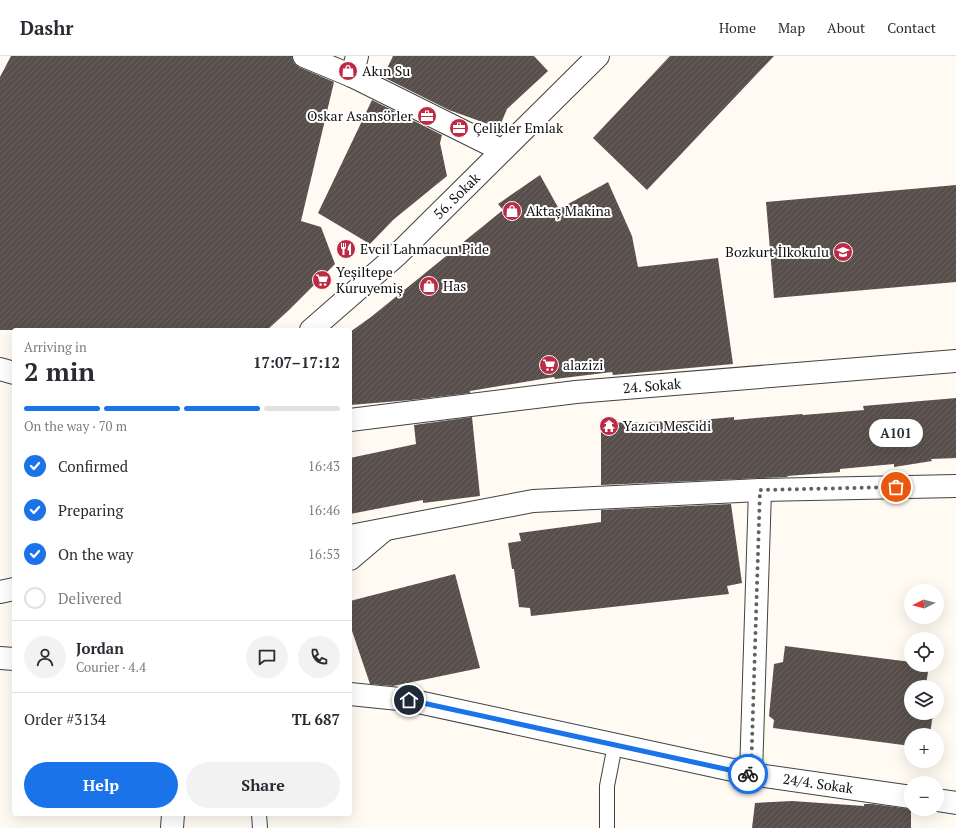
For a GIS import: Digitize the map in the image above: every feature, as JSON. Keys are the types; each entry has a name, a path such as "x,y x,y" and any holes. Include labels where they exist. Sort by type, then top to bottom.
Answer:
{"street":[{"path":"304,56 354,66 501,150"},
{"name":"56. Sokak","path":"313,328 397,255 501,150 598,56"},
{"name":"24. Sokak","path":"352,420 576,392 956,360"},
{"path":"0,369 12,372"},
{"path":"352,536 533,501 760,490 956,486"},
{"path":"751,774 760,490"},
{"path":"352,557 384,530"},
{"path":"0,592 12,589"},
{"path":"0,658 12,659"},
{"name":"24/4. Sokak","path":"352,694 409,700 751,774 904,795"},
{"path":"944,801 956,803"},
{"path":"172,816 172,828"}],"lane":[{"path":"607,828 607,786 615,745"},
{"path":"259,816 260,828"}],"building":[{"path":"11,56 292,56 294,63 299,67 334,82 301,221 321,227 335,264 269,328 12,328 12,330 0,330 0,77"},
{"path":"393,56 534,56 548,71 507,109 499,128 449,110 383,77"},
{"path":"670,56 774,56 647,190 593,138"},
{"path":"372,100 442,135 440,143 447,176 393,220 370,244 318,213"},
{"path":"540,175 559,209 608,182 632,236 638,267 718,258 733,364 613,375 612,372 555,379 554,377 470,391 470,393 352,405 352,331 371,317 503,210 498,204"},
{"path":"956,185 956,282 774,298 766,202"},
{"path":"956,398 956,458 931,459 932,461 894,467 894,464 840,469 840,472 787,476 788,477 601,485 601,423 689,421 734,417 734,420 864,410 863,406"},
{"path":"472,417 480,496 423,503 423,500 352,514 352,458 416,444 414,425"},
{"path":"731,504 742,583 727,586 729,594 531,616 530,608 519,607 514,569 512,569 508,543 521,541 519,533 601,522 601,510"},
{"path":"455,574 480,668 393,686 370,684 352,631 352,600"},
{"path":"785,646 904,661 904,672 928,672 927,680 904,680 904,720 932,720 931,728 904,728 904,745 773,728 774,720 769,716 774,664 783,662"},
{"path":"792,801 864,806 864,804 872,804 904,808 904,816 911,816 911,828 752,828 755,803"}],"way so far":[{"path":"748,774 751,774 760,490 896,487"}],"place":[{"name":"Akın Su","path":"348,71"},
{"name":"Oskar Asansörler","path":"427,116"},
{"name":"Çelikler Emlak","path":"459,128"},
{"name":"Aktaş Makina","path":"512,211"},
{"name":"Evcil Lahmacun Pide","path":"346,249"},
{"name":"Bozkurt İlkokulu","path":"843,252"},
{"name":"Yeşiltepe Kuruyemiş","path":"322,280"},
{"name":"Has","path":"429,286"},
{"name":"alazizi","path":"549,365"},
{"name":"Yazıcı Mescidi","path":"609,426"},
{"name":"A101","path":"896,487"}],"route":[{"path":"409,700 748,774"}]}
